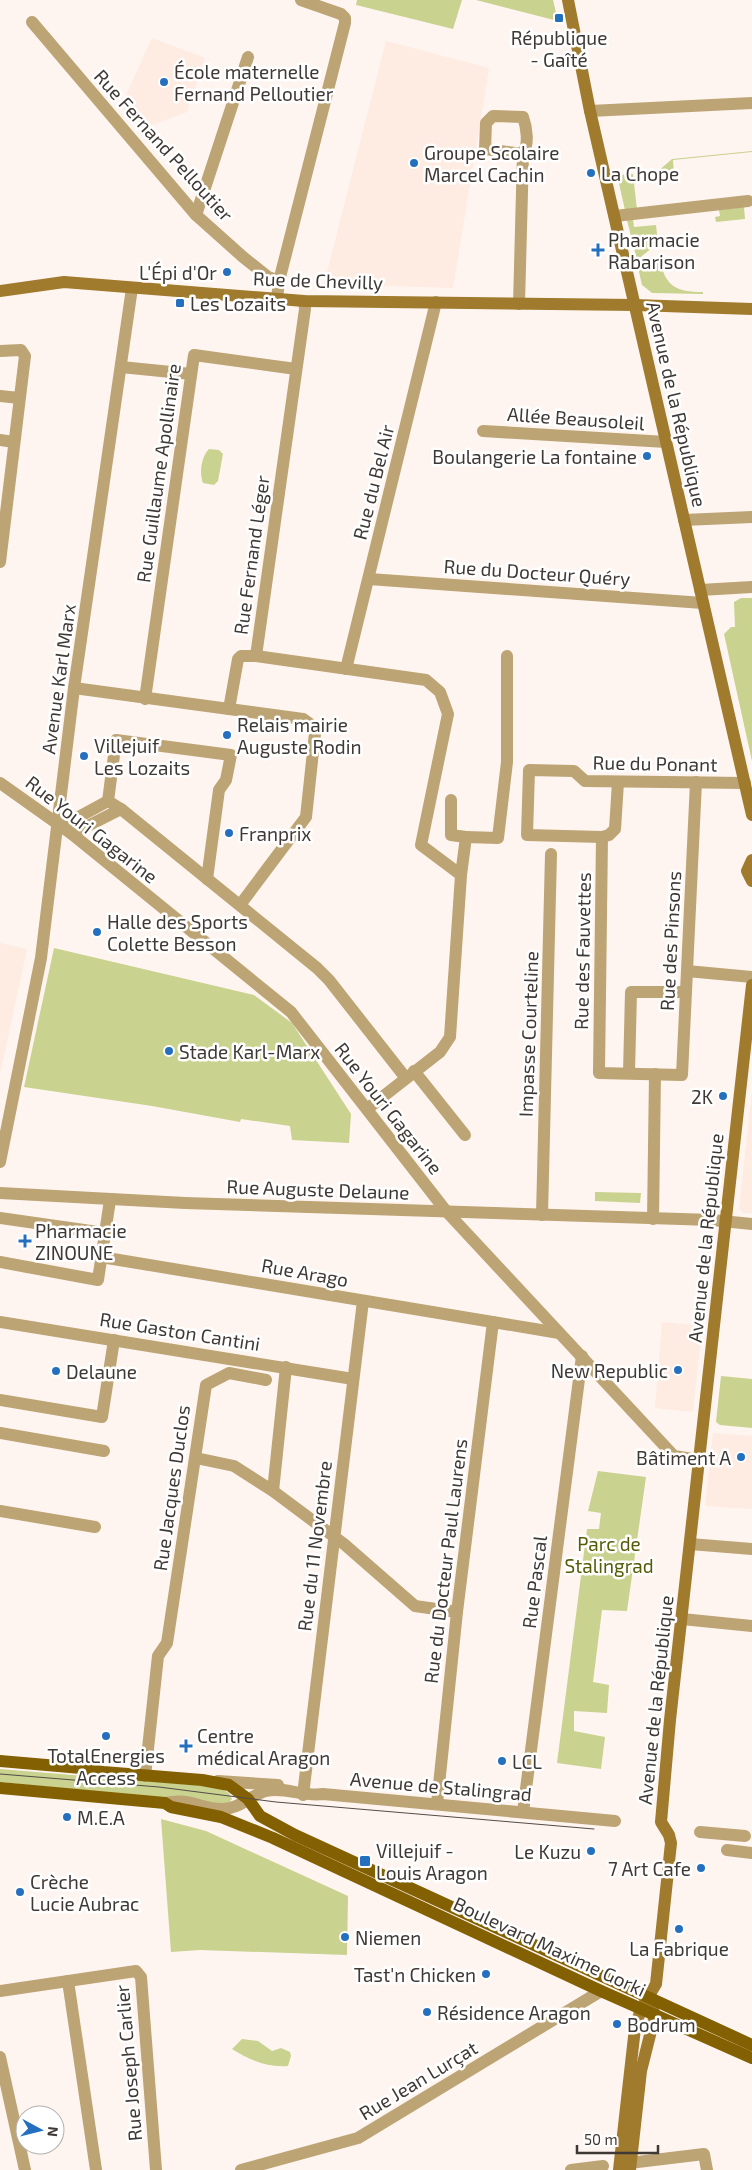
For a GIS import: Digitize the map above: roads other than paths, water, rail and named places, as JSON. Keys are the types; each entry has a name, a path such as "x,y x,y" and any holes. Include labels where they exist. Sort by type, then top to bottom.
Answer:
{"main road":[{"name":"Avenue de la République","path":"568,0 590,111 752,815"},
{"name":"Rue de Chevilly","path":"0,291 64,282 304,301 635,305 752,309"},
{"path":"752,860 747,871 752,881"},
{"name":"Avenue de la République","path":"648,1997 656,1984 671,1847 669,1835 661,1822 670,1720 752,985"},
{"path":"0,1761 202,1780"},
{"name":"Boulevard Maxime Gorki","path":"202,1780 229,1786 248,1799 260,1816 295,1835 752,2045"},
{"name":"Avenue de Stalingrad","path":"0,1788 165,1804"},
{"name":"Boulevard Maxime Gorki","path":"165,1804 171,1807 221,1817 273,1838 601,1991 752,2058"},
{"path":"625,2167 636,2028 641,2009 648,1997"},
{"path":"625,2167 641,2072 655,2015 648,1997"}],"street":[{"path":"277,299 279,282 346,21 341,14 301,0"},
{"name":"Rue Fernand Pelloutier","path":"32,22 196,215 243,257 268,277 279,282"},
{"path":"196,215 248,57"},
{"path":"590,111 752,103"},
{"path":"519,304 523,154"},
{"path":"615,216 748,201"},
{"name":"Avenue Karl Marx","path":"0,1162 41,958 74,688 132,288"},
{"name":"Rue Fernand Léger","path":"304,301 305,309 256,656 426,680 440,692 448,714 421,845 461,875"},
{"name":"Rue du Bel Air","path":"346,669 436,302"},
{"path":"0,351 18,349 25,352 0,562"},
{"name":"Rue Guillaume Apollinaire","path":"145,699 194,355 296,369"},
{"path":"121,367 191,374"},
{"path":"0,396 19,398"},
{"name":"Allée Beausoleil","path":"483,431 666,442"},
{"path":"0,440 14,442"},
{"path":"684,520 752,516"},
{"name":"Rue du Docteur Quéry","path":"369,579 701,596 752,587"},
{"path":"229,709 238,660 241,656 256,656"},
{"path":"451,800 451,835 498,838 507,762 507,656"},
{"path":"74,688 303,719 310,724 315,733 306,817 240,905"},
{"path":"108,801 116,740 231,755 226,780 219,790 208,879"},
{"name":"Rue du Ponant","path":"602,837 527,835 529,770 574,771 585,781 744,783"},
{"name":"Rue Youri Gagarine","path":"0,782 72,834 291,1012 446,1211 674,1456 699,1460"},
{"path":"602,837 609,835 615,830 618,782"},
{"name":"Rue des Pinsons","path":"655,1074 682,1075 696,782"},
{"path":"58,823 73,820 108,801"},
{"path":"108,801 121,809 208,879 329,980 409,1074 465,1135"},
{"path":"72,834 121,809"},
{"path":"367,1109 409,1074 440,1052 450,1037 461,875 466,837"},
{"name":"Rue des Fauvettes","path":"602,837 599,1073 655,1074"},
{"name":"Impasse Courteline","path":"542,1215 551,854"},
{"path":"688,971 752,977"},
{"path":"629,1073 632,992 686,992"},
{"path":"654,1218 655,1074"},
{"name":"Rue Auguste Delaune","path":"0,1193 110,1200 654,1218 752,1224"},
{"path":"0,1262 98,1280 110,1200"},
{"path":"0,1218 105,1233"},
{"name":"Rue Arago","path":"101,1257 559,1333"},
{"name":"Rue du 11 Novembre","path":"303,1795 363,1301"},
{"name":"Rue Gaston Cantini","path":"0,1322 353,1379"},
{"name":"Rue du Docteur Paul Laurens","path":"437,1804 457,1612 493,1322"},
{"path":"0,1400 102,1417 114,1340"},
{"name":"Rue Pascal","path":"524,1812 582,1356"},
{"path":"273,1491 286,1367"},
{"name":"Rue Jacques Duclos","path":"146,1776 158,1656 167,1643 206,1385 229,1373 266,1380"},
{"path":"0,1433 104,1450"},
{"path":"196,1458 234,1466 273,1491 334,1536 415,1606 457,1612"},
{"path":"0,1512 95,1527"},
{"path":"690,1544 752,1549"},
{"path":"682,1619 752,1626"},
{"path":"202,1780 290,1786 304,1780"},
{"name":"Avenue de Stalingrad","path":"165,1804 177,1800 222,1810 234,1807 266,1790 289,1791 303,1795 324,1794 615,1821"},
{"path":"700,1832 749,1836 748,1852 727,1850"},
{"name":"Rue Joseph Carlier","path":"0,1991 136,1971 142,1977 156,2170"},
{"path":"68,1981 96,2170"},
{"name":"Rue Jean Lurçat","path":"248,2169 358,2138 601,1991"},
{"path":"0,2057 25,2170"},
{"path":"625,2167 704,2154 707,2170"},
{"path":"558,2170 603,2166"}],"tram line":[{"path":"0,1774 159,1787 276,1802 594,1829"}],"place":[{"name":"République - Gaîté","path":"559,18"},
{"name":"École maternelle Fernand Pelloutier","path":"164,82"},
{"name":"Groupe Scolaire Marcel Cachin","path":"414,163"},
{"name":"La Chope","path":"591,173"},
{"name":"Pharmacie Rabarison","path":"598,250"},
{"name":"L'Épi d'Or","path":"227,272"},
{"name":"Les Lozaits","path":"180,303"},
{"name":"Boulangerie La fontaine","path":"647,456"},
{"name":"Relais mairie Auguste Rodin","path":"227,735"},
{"name":"Villejuif Les Lozaits","path":"84,756"},
{"name":"Franprix","path":"229,833"},
{"name":"Halle des Sports Colette Besson","path":"97,932"},
{"name":"Stade Karl-Marx","path":"169,1051"},
{"name":"2K","path":"723,1096"},
{"name":"Pharmacie ZINOUNE","path":"25,1241"},
{"name":"New Republic","path":"678,1370"},
{"name":"Delaune","path":"56,1371"},
{"name":"Bâtiment A","path":"741,1457"},
{"name":"TotalEnergies Access","path":"106,1736"},
{"name":"Centre médical Aragon","path":"186,1746"},
{"name":"LCL","path":"502,1761"},
{"name":"M.E.A","path":"67,1817"},
{"name":"Le Kuzu","path":"591,1851"},
{"name":"Villejuif - Louis Aragon","path":"365,1861"},
{"name":"7 Art Cafe","path":"701,1868"},
{"name":"Crèche Lucie Aubrac","path":"20,1892"},
{"name":"La Fabrique","path":"679,1929"},
{"name":"Niemen","path":"345,1937"},
{"name":"Tast'n Chicken","path":"486,1974"},
{"name":"Résidence Aragon","path":"427,2012"},
{"name":"Bodrum","path":"617,2024"}],"park label":[{"name":"Parc de Stalingrad","path":"609,1554"}]}
